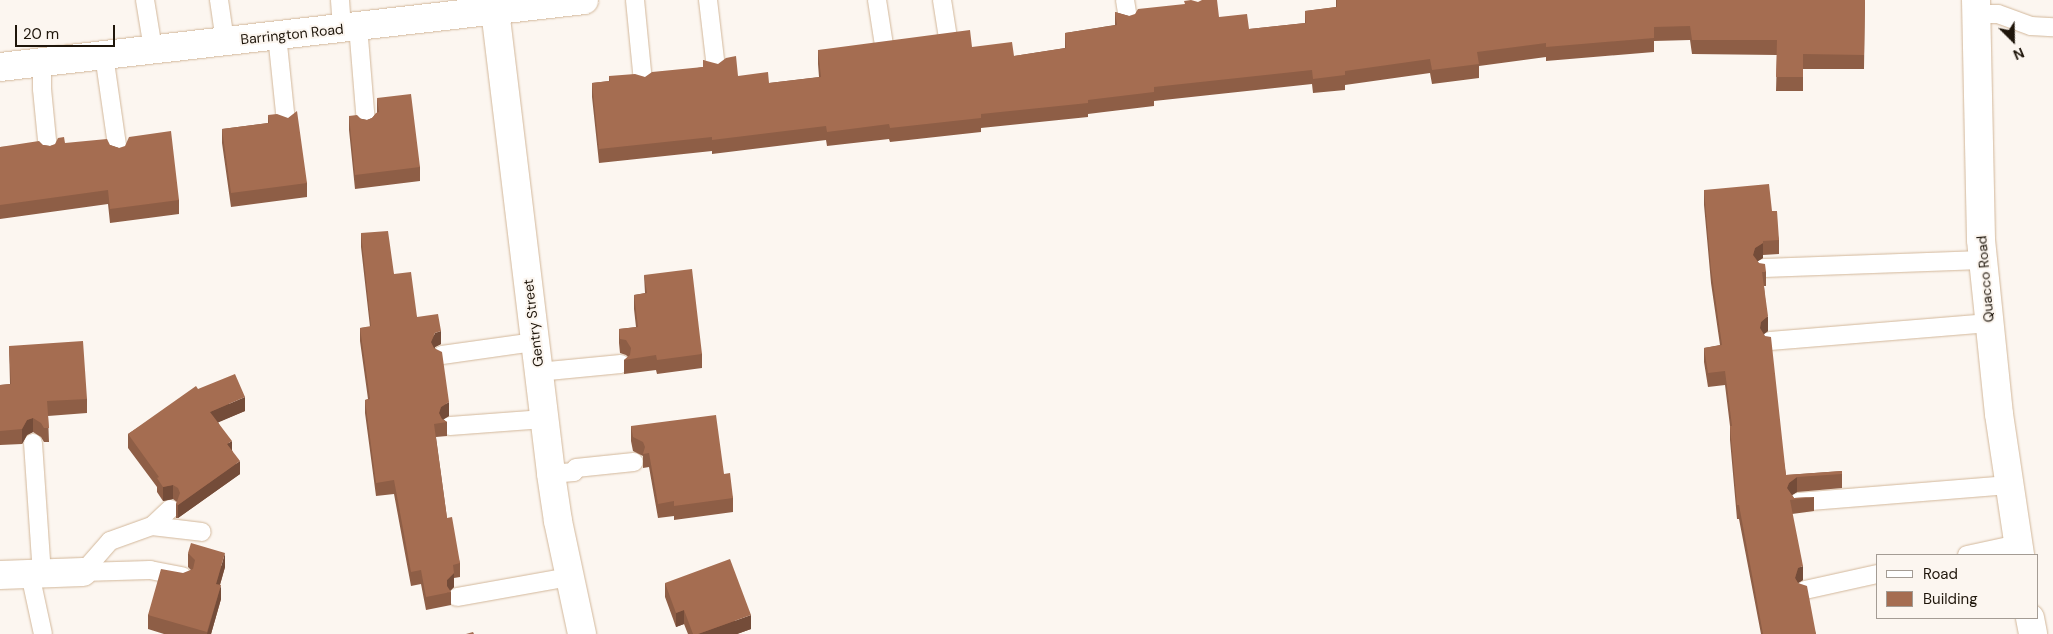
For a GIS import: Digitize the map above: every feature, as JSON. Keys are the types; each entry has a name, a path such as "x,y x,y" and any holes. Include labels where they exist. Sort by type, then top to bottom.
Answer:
{"street":[{"name":"Barrington Road","path":"0,67 350,27 508,6 584,0"},
{"name":"Gentry Street","path":"508,6 538,372 551,474 582,634"},
{"name":"Quacco Road","path":"1976,7 1982,260 2009,485 2019,550"},
{"path":"0,575 83,572"},
{"path":"2030,619 2033,634"}],"lane":[{"path":"145,0 153,49"},
{"path":"220,0 225,42"},
{"path":"340,0 350,27 366,124"},
{"path":"634,0 643,81"},
{"path":"708,0 716,68"},
{"path":"877,0 884,45"},
{"path":"942,0 948,37"},
{"path":"1125,0 1128,20"},
{"path":"1976,7 2031,26 2053,27"},
{"path":"278,35 286,122"},
{"path":"104,55 118,152"},
{"path":"42,62 42,89 48,150"},
{"path":"1764,268 1982,260"},
{"path":"1770,340 1989,322"},
{"path":"442,355 535,342"},
{"path":"538,372 621,364"},
{"path":"450,426 544,419"},
{"path":"33,443 36,574 43,634"},
{"path":"551,474 574,472 576,468 634,462"},
{"path":"1798,502 2009,485"},
{"path":"83,572 110,541 152,526 170,509"},
{"path":"152,526 202,532"},
{"path":"1977,554 2019,550"},
{"path":"83,572 150,570 185,577"},
{"path":"1805,590 1876,574"},
{"path":"457,597 570,577"}],"building":[{"path":"1202,0 1217,0 1219,17 1247,14 1249,29 1306,23 1305,11 1337,7 1337,0 1865,0 1864,55 1803,54 1803,77 1776,77 1777,40 1692,40 1690,26 1654,27 1654,38 1546,47 1546,43 1477,52 1479,64 1432,70 1430,59 1345,71 1345,75 1313,79 1312,70 1154,87 1154,92 1088,100 1088,103 981,114 981,118 890,128 889,124 827,132 826,126 712,140 712,137 599,149 592,83 610,81 609,76 635,74 645,77 652,72 703,67 703,60 718,64 726,58 736,56 738,76 768,72 769,83 821,77 818,50 970,30 972,47 1012,42 1014,56 1066,48 1065,33 1117,25 1115,12 1129,16 1135,14 1138,9 1185,4 1184,1 1198,2"},
{"path":"411,94 420,167 355,175 349,116 357,115 361,119 367,120 379,112 377,98"},
{"path":"297,111 307,183 231,193 222,129 269,123 268,115 277,114 288,118"},
{"path":"171,131 179,200 110,209 108,190 0,205 0,147 39,141 43,145 50,146 55,144 58,138 64,137 65,143 107,139 110,145 119,148 125,146 129,137"},
{"path":"1769,184 1772,211 1777,211 1779,240 1763,241 1763,243 1755,248 1753,255 1759,263 1765,264 1766,272 1762,272 1768,316 1761,322 1760,328 1765,336 1771,337 1786,475 1842,471 1842,474 1797,477 1789,483 1787,488 1794,498 1814,497 1790,500 1803,566 1798,568 1795,578 1798,583 1807,586 1816,634 1763,634 1739,505 1737,505 1730,426 1732,426 1725,371 1708,373 1704,348 1722,345 1711,269 1704,190"},
{"path":"388,231 394,274 411,272 417,317 438,314 441,331 435,333 431,342 434,348 442,352 449,402 441,407 439,413 442,419 447,422 434,424 447,518 452,517 460,563 453,565 454,573 447,580 447,586 451,592 426,597 421,570 411,572 394,480 376,483 365,400 370,399 360,328 371,326 361,233"},
{"path":"692,269 702,354 657,360 656,355 624,360 630,355 631,348 626,340 620,339 619,329 638,327 634,295 647,293 644,275"},
{"path":"83,341 87,399 47,401 49,428 44,428 41,423 33,418 27,420 22,429 0,431 0,385 11,384 9,346"},
{"path":"235,374 245,397 210,412 232,441 227,444 240,461 178,505 176,504 180,493 178,488 173,485 163,487 157,478 159,477 128,434 196,386 198,389"},
{"path":"716,415 724,474 730,473 733,498 674,506 674,501 658,504 649,453 643,454 645,447 643,442 633,437 631,426"},
{"path":"191,543 225,553 216,584 221,585 207,632 148,615 161,569 183,573 193,569 195,560 188,553"},
{"path":"730,559 751,615 698,634 693,634 684,610 676,613 665,583"}]}
